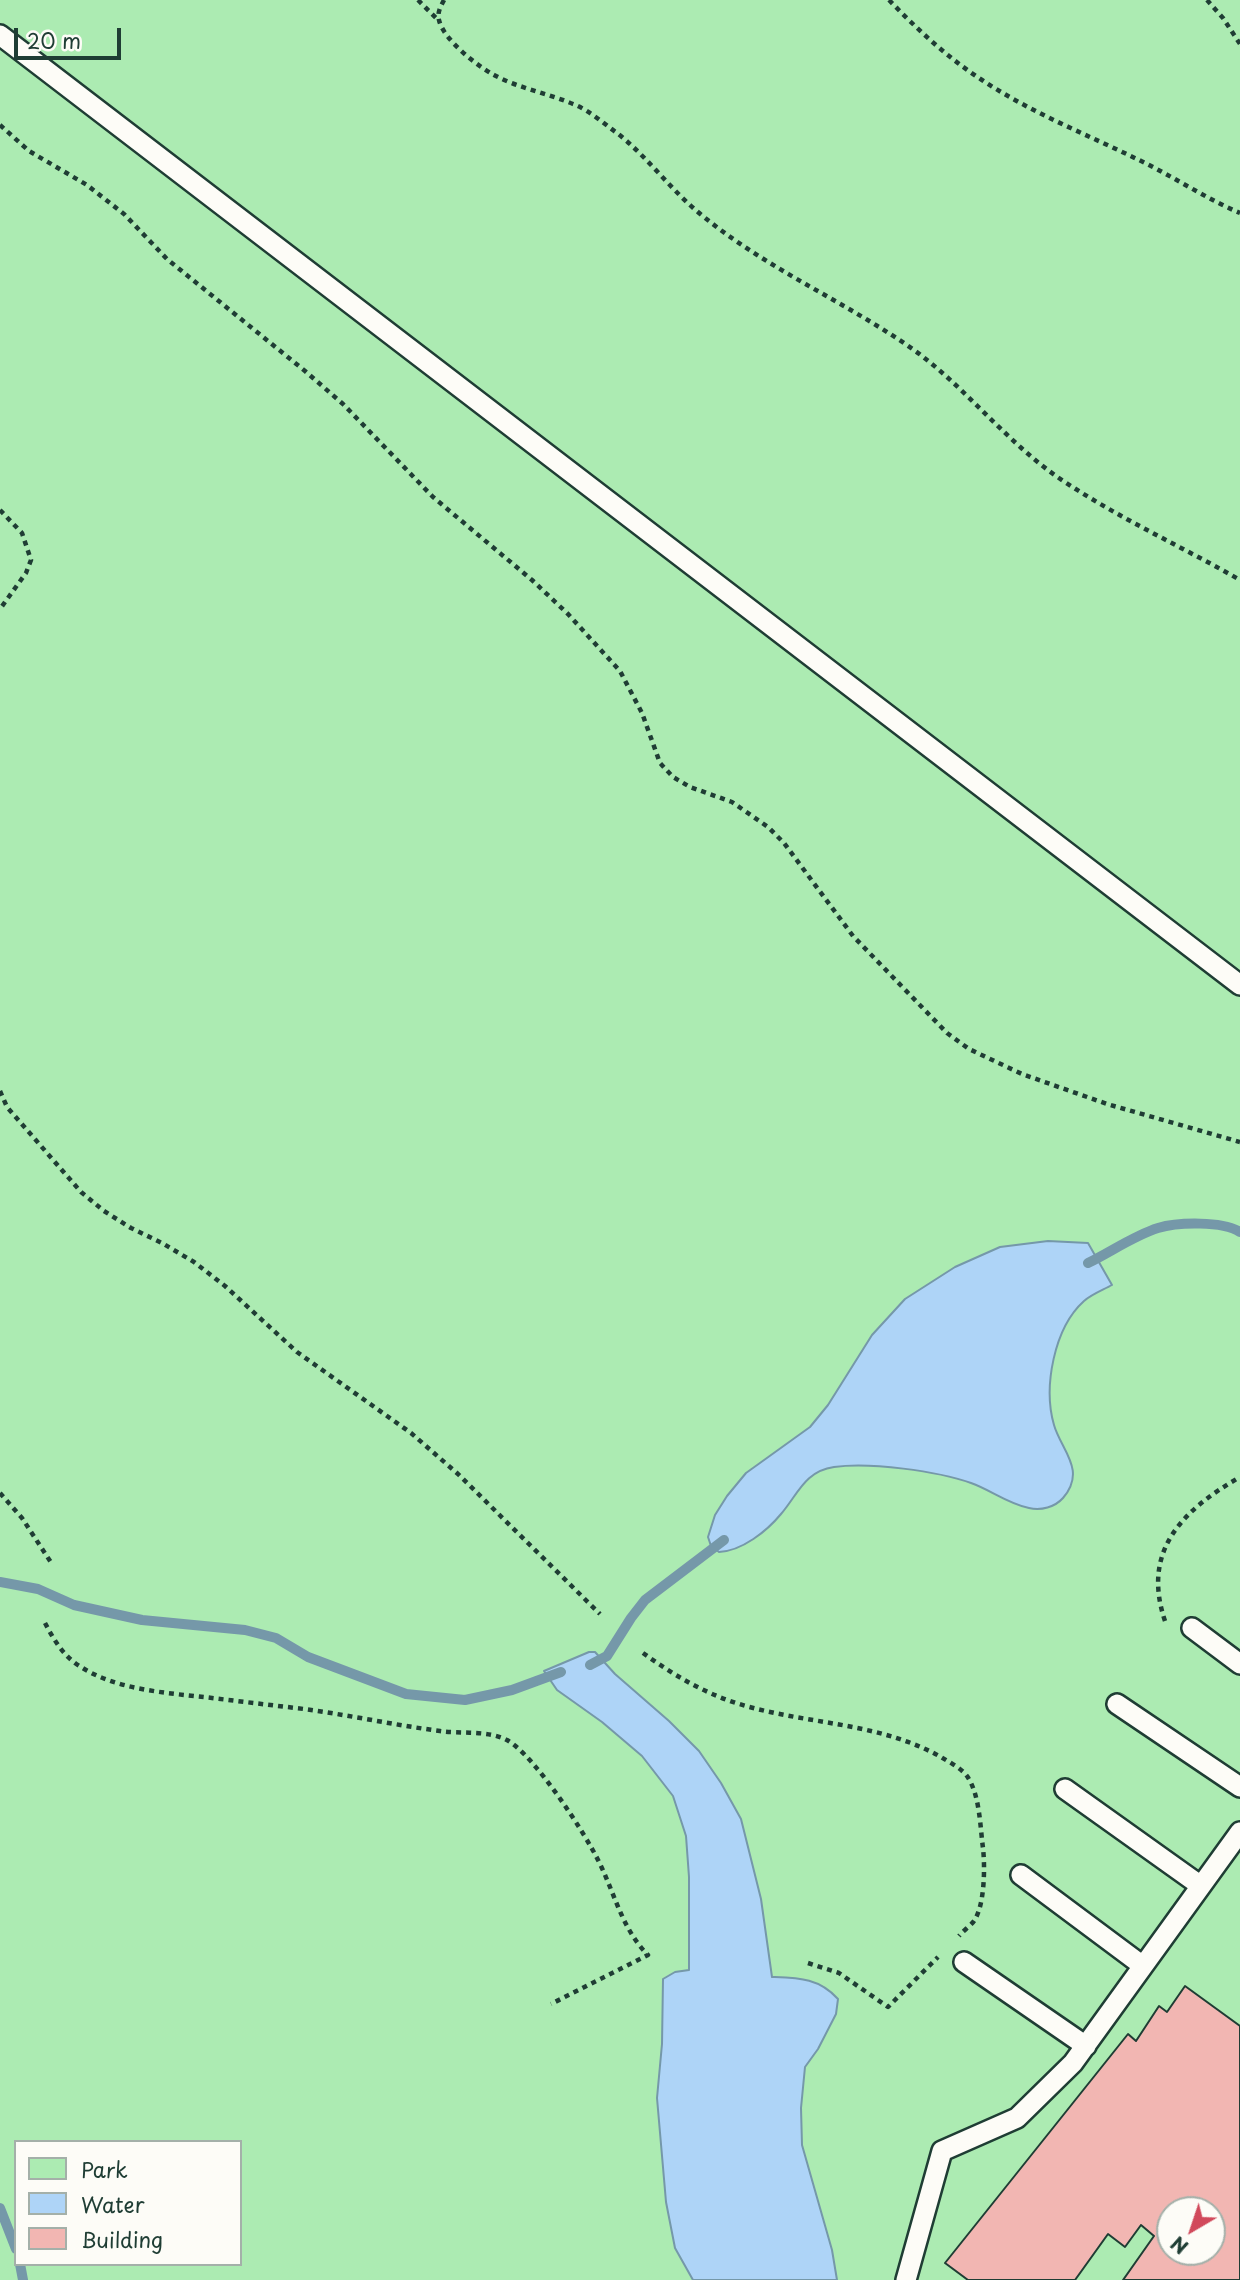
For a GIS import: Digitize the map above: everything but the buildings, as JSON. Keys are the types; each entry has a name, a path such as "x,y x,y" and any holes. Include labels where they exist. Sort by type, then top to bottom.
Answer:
{"lane":[{"path":"0,35 1240,985"},
{"path":"1192,1628 1240,1664"},
{"path":"1117,1704 1240,1787"},
{"path":"1065,1789 1201,1886"},
{"path":"906,2280 942,2151 1017,2118 1073,2063 1240,1832"},
{"path":"1021,1875 1143,1966"},
{"path":"964,1962 1086,2046"}],"path":[{"path":"418,0 474,63 494,76 576,105 630,143 673,190 704,218 743,246 914,350 956,384 1021,448 1057,476 1111,510 1240,580"},
{"path":"439,21 439,10 444,0"},
{"path":"889,0 921,33 984,81 1023,104 1240,213"},
{"path":"1207,0 1240,44"},
{"path":"0,125 29,151 87,185 124,214 167,259 334,396 369,429 404,470 568,614 621,671 642,713 660,763 673,777 690,787 732,802 768,827 784,843 853,936 947,1033 969,1049 1022,1074 1107,1104 1240,1142"},
{"path":"0,510 22,533 31,560 26,573 0,609"},
{"path":"0,1091 7,1107 82,1192 104,1211 131,1228 162,1242 194,1262 225,1286 297,1352 411,1433 458,1474 600,1614"},
{"path":"1168,1632 1158,1582 1159,1562 1167,1542 1175,1528 1190,1512 1218,1489 1240,1477"},
{"path":"0,1493 22,1518 52,1564"},
{"path":"46,1623 56,1644 80,1667 101,1677 148,1691 308,1709 442,1732 485,1734 508,1740 551,1785 599,1861 614,1901 635,1942 648,1955 551,2004"},
{"path":"643,1653 695,1686 734,1702 772,1713 898,1737 952,1763 966,1775 979,1815 985,1861 983,1884 975,1919 951,1943"},
{"path":"808,1963 839,1973 888,2007 943,1951"}],"green space":[{"path":"0,0 1240,0 1240,2280 0,2280"}],"water":[{"path":"1048,1241 1088,1243 1112,1285 1084,1301 1065,1326 1058,1342 1051,1376 1051,1410 1057,1434 1073,1469 1070,1488 1060,1501 1048,1508 1034,1509 1021,1506 971,1483 940,1475 884,1467 834,1467 824,1469 809,1478 775,1520 753,1539 728,1551 719,1552 711,1546 708,1537 715,1515 727,1496 746,1473 810,1427 828,1405 872,1335 905,1299 955,1267 1000,1247"},
{"path":"595,1652 615,1674 669,1721 699,1751 721,1783 741,1819 761,1899 772,1977 816,1983 838,1999 836,2014 818,2049 805,2067 801,2108 802,2145 832,2250 837,2280 693,2280 675,2248 666,2202 657,2098 662,2044 663,1979 675,1972 689,1970 686,1836 673,1796 642,1756 602,1722 557,1690 544,1671"}],"waterway":[{"path":"1088,1263 1140,1235 1167,1226 1212,1224 1240,1232"},
{"path":"590,1665 607,1656 645,1600 724,1540"},
{"path":"0,1582 38,1589 74,1605 142,1620 245,1630 276,1638 308,1657 406,1694 465,1700 512,1690 561,1672"},
{"path":"0,2208 14,2244"},
{"path":"20,2266 23,2280"}]}
